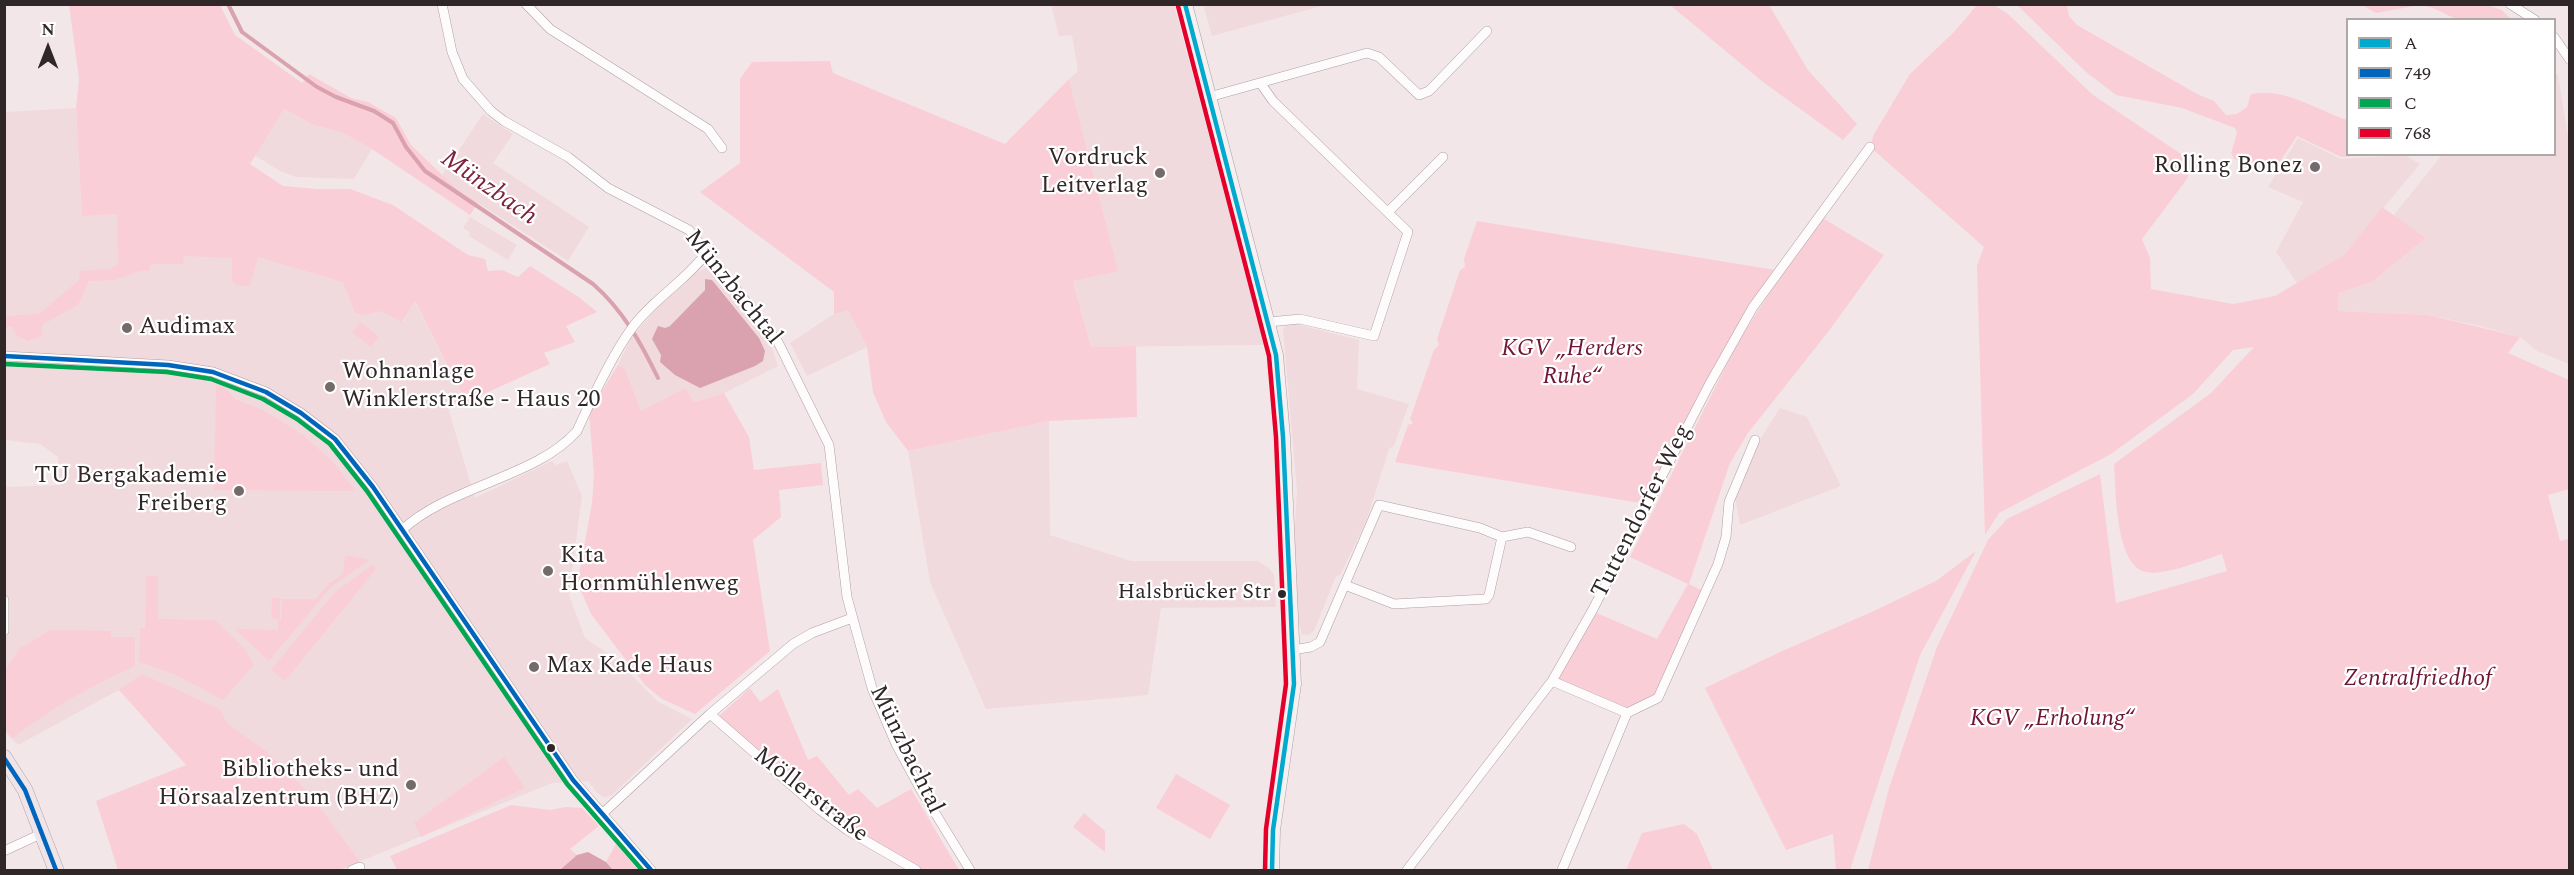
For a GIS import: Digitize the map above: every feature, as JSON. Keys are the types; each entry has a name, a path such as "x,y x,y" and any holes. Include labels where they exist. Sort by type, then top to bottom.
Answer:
{"main road":[{"path":"1185,4 1276,355 1282,426 1293,696 1273,830 1272,870"},
{"path":"4,757 25,790 56,870"}],"street":[{"name":"Münzbachtal","path":"442,4 452,52 463,80 491,111 568,157 608,189 689,230 771,331 825,434 831,460 844,579 852,618 872,688 896,744 970,870"},
{"path":"526,4 550,29 708,129 722,148"},
{"path":"2510,4 2532,18"},
{"path":"1209,97 1367,53 1379,57 1419,95 1429,91 1487,31"},
{"path":"2556,40 2570,60"},
{"path":"1261,84 1273,101 1408,232 1374,336 1300,319 1269,322"},
{"name":"Tuttendorfer Weg","path":"1407,870 1552,681 1592,611 1709,385 1753,307 1870,147"},
{"path":"1388,212 1443,157"},
{"path":"402,530 412,521 459,494 542,457 568,441 577,431 627,336 638,321 669,289 699,264 707,252"},
{"path":"4,356 168,365 213,372 266,392 301,413 335,439 373,487 573,780 651,870"},
{"path":"1562,870 1627,713 1658,698 1718,564 1726,537 1729,502 1755,440"},
{"path":"1292,650 1311,647 1320,642 1379,505 1480,528 1502,537 1528,532 1571,547"},
{"path":"1345,585 1394,604 1486,599 1490,594 1502,537"},
{"path":"4,600 4,631"},
{"path":"602,814 710,714 793,644 812,633 852,618"},
{"path":"1552,681 1627,713"},
{"name":"Möllerstraße","path":"710,714 847,830 916,870"},
{"path":"4,851 43,832"}],"shaded area":[{"path":"1203,4 1325,4 1325,5 1212,36"},
{"path":"1051,5 1174,5 1265,345 1091,347 1073,280 1117,270 1069,79 1078,71 1072,35 1059,36"},
{"path":"2556,74 2558,74 2570,149 2569,364 2537,351 2520,337 2480,326 2428,315 2338,311 2339,293 2372,282 2426,238 2393,216 2441,156 2556,156"},
{"name":"TU Bergakademie Freiberg","path":"76,108 82,215 117,214 119,264 252,246 354,276 403,322 414,300 466,402 448,408 475,498 552,461 555,465 567,461 582,496 569,595 585,638 616,659 657,701 692,719 612,795 605,798 597,793 588,781 552,783 339,870 187,765 119,690 18,745 5,732 4,487 59,485 58,457 40,444 5,440 5,112"},
{"path":"284,109 313,125 341,132 372,149 354,179 296,177 280,171 254,155"},
{"path":"483,114 513,134 493,163 589,227 568,261 458,190 442,175"},
{"path":"2298,138 2341,159 2407,156 2420,164 2345,254 2297,283 2276,252 2303,202 2268,187"},
{"path":"470,217 517,245 508,260 469,236 470,232 463,228"},
{"path":"708,267 769,340 778,366 724,393 694,402 685,389 641,412 625,369 618,365 631,338 662,302 691,275"},
{"path":"705,279 712,280 759,338 765,351 763,361 755,366 700,388 675,375 660,362 661,355 652,339 658,326 665,328 670,326 705,290"},
{"path":"848,309 867,347 807,376 790,343 834,314"},
{"path":"1288,322 1359,340 1357,389 1409,404 1394,446 1389,449 1366,522 1340,575 1336,576 1314,631 1308,635 1302,634 1299,624 1294,539 1297,491 1283,330"},
{"path":"1780,408 1807,417 1841,486 1740,525 1735,497 1759,441"},
{"path":"1049,421 1050,535 1131,561 1258,561 1269,568 1274,575 1276,607 1161,608 1148,695 986,709 930,582 908,451"},
{"path":"588,852 606,862 613,870 560,870 577,855"}],"green space":[{"path":"69,5 220,5 235,35 302,83 309,74 351,98 368,102 396,118 411,145 458,190 478,203 470,215 372,149 341,132 313,125 284,109 250,164 283,186 350,189 393,205 468,255 485,259 488,271 502,270 518,277 530,266 580,298 597,312 566,326 575,342 544,353 550,364 466,402 415,301 402,322 381,311 364,315 355,313 343,282 258,257 250,286 237,286 232,280 232,258 184,256 183,264 151,264 149,271 140,271 115,280 89,281 78,305 42,325 42,336 28,341 17,336 12,327 5,327 5,316 39,314 79,280 80,271 110,269 118,264 117,214 82,216 76,108 79,79"},
{"path":"1670,5 1769,5 1808,70 1857,124 1843,140 1763,82"},
{"path":"1977,5 1994,5 2008,14 2093,95 2193,162 2187,179 2142,239 2150,258 2151,289 2233,304 2275,296 2345,254 2382,207 2426,238 2372,282 2339,293 2338,311 2428,315 2520,337 2508,353 2569,380 2569,489 2548,495 2560,541 2569,539 2569,870 1868,870 1889,788 1937,647 1988,540 2007,519 2100,474 2116,603 2227,571 2222,554 2163,572 2146,572 2136,567 2128,556 2119,526 2114,464 2211,393 2254,347 2233,350 2193,394 2111,454 1999,513 1985,535 1977,265 1984,247 1870,147 1874,134 1910,74 1954,32"},
{"path":"2017,5 2067,5 2069,16 2077,25 2197,94 2214,101 2226,115 2237,114 2247,107 2251,94 2263,93 2288,97 2346,120 2346,156 2354,156 2341,157 2297,136 2277,166 2272,168 2234,159 2231,153 2237,133 2235,128 2182,108 2116,95 2086,72"},
{"path":"2362,5 2420,5 2376,13"},
{"path":"2420,5 2487,5 2502,10 2510,18 2454,18 2433,8"},
{"path":"830,61 833,73 1005,144 1069,79 1118,271 1073,281 1091,347 1136,346 1137,417 1049,421 908,451 886,422 873,392 867,347 848,310 834,314 834,292 700,192 740,163 740,79 752,62"},
{"path":"1821,217 1884,255 1828,332 1748,433 1730,463 1689,584 1705,592 1658,698 1627,713 1552,681 1592,611 1657,639 1688,584 1630,557 1738,342"},
{"name":"KGV „Herders Ruhe“","path":"1477,221 1775,270 1734,341 1704,384 1646,504 1395,462 1408,425 1413,423 1410,419 1434,350 1439,345 1437,339 1460,270 1465,267 1464,259"},
{"path":"361,322 379,337 371,347 352,332"},
{"path":"618,365 625,369 641,411 685,388 694,402 724,393 749,437 754,470 821,463 823,485 779,490 781,517 753,540 770,651 695,714 662,699 645,685 591,614 578,579 592,503 594,475 589,412"},
{"path":"222,384 235,399 263,410 303,435 332,461 356,491 214,490 216,386"},
{"path":"1976,551 1920,655 1850,870 1836,870 1833,834 1786,850 1705,688 1936,581"},
{"path":"347,555 369,560 330,588 269,661 235,629 278,630 282,599 316,599 328,584 343,574"},
{"path":"372,565 376,569 285,681 271,670 334,593"},
{"path":"146,576 158,576 158,619 215,620 244,648 254,665 223,700 174,674 139,662 140,628 145,628"},
{"path":"272,598 280,598 280,619 271,618"},
{"path":"51,630 111,631 111,637 135,637 135,666 72,698 13,738 5,729 5,670 20,648"},
{"path":"142,674 220,709 227,723 267,752 310,794 360,862 339,870 118,870 96,801 186,765 119,690"},
{"path":"750,688 760,702 778,689 808,760 817,756 849,795 858,789 877,808 911,789 959,870 922,870 842,821 719,716"},
{"path":"504,757 525,788 421,837 414,823"},
{"path":"1176,774 1230,805 1210,839 1156,808"},
{"path":"511,805 550,810 566,807 582,808 599,826 570,849 577,855 560,870 397,870 390,856"},
{"path":"1084,813 1105,831 1105,852 1073,827"},
{"path":"1684,824 1697,834 1713,870 1626,870 1642,833"},
{"path":"616,844 638,870 613,870 606,862"}],"waterway":[{"name":"Münzbach","path":"228,4 242,32 317,87 336,97 374,111 393,123 406,147 425,171 593,284 604,294 630,328 658,378"}],"transit line":[{"name":"A","path":"1185,4 1276,355 1283,437 1294,684 1273,830 1272,870"},
{"name":"768","path":"1178,6 1269,356 1276,437 1286,684 1266,829 1265,870"},
{"name":"749","path":"4,356 168,365 213,372 266,392 301,413 335,439 373,487 573,780 651,870"},
{"name":"C","path":"4,364 167,372 211,379 263,399 297,419 330,444 367,491 567,784 642,870"},
{"name":"749","path":"4,758 25,790 56,870"}],"place":[{"name":"Rolling Bonez","path":"2315,167"},
{"name":"Vordruck Leitverlag","path":"1160,173"},
{"name":"Audimax","path":"127,328"},
{"name":"Wohnanlage Winklerstraße - Haus 20","path":"330,387"},
{"name":"TU Bergakademie Freiberg","path":"239,491"},
{"name":"Kita Hornmühlenweg","path":"548,571"},
{"name":"Halsbrücker Str","path":"1282,594"},
{"name":"Max Kade Haus","path":"534,667"},
{"name":"Bibliotheks- und Hörsaalzentrum (BHZ)","path":"411,785"}],"park label":[{"name":"Zentralfriedhof","path":"2418,680"},
{"name":"KGV „Erholung“","path":"2052,720"}]}
